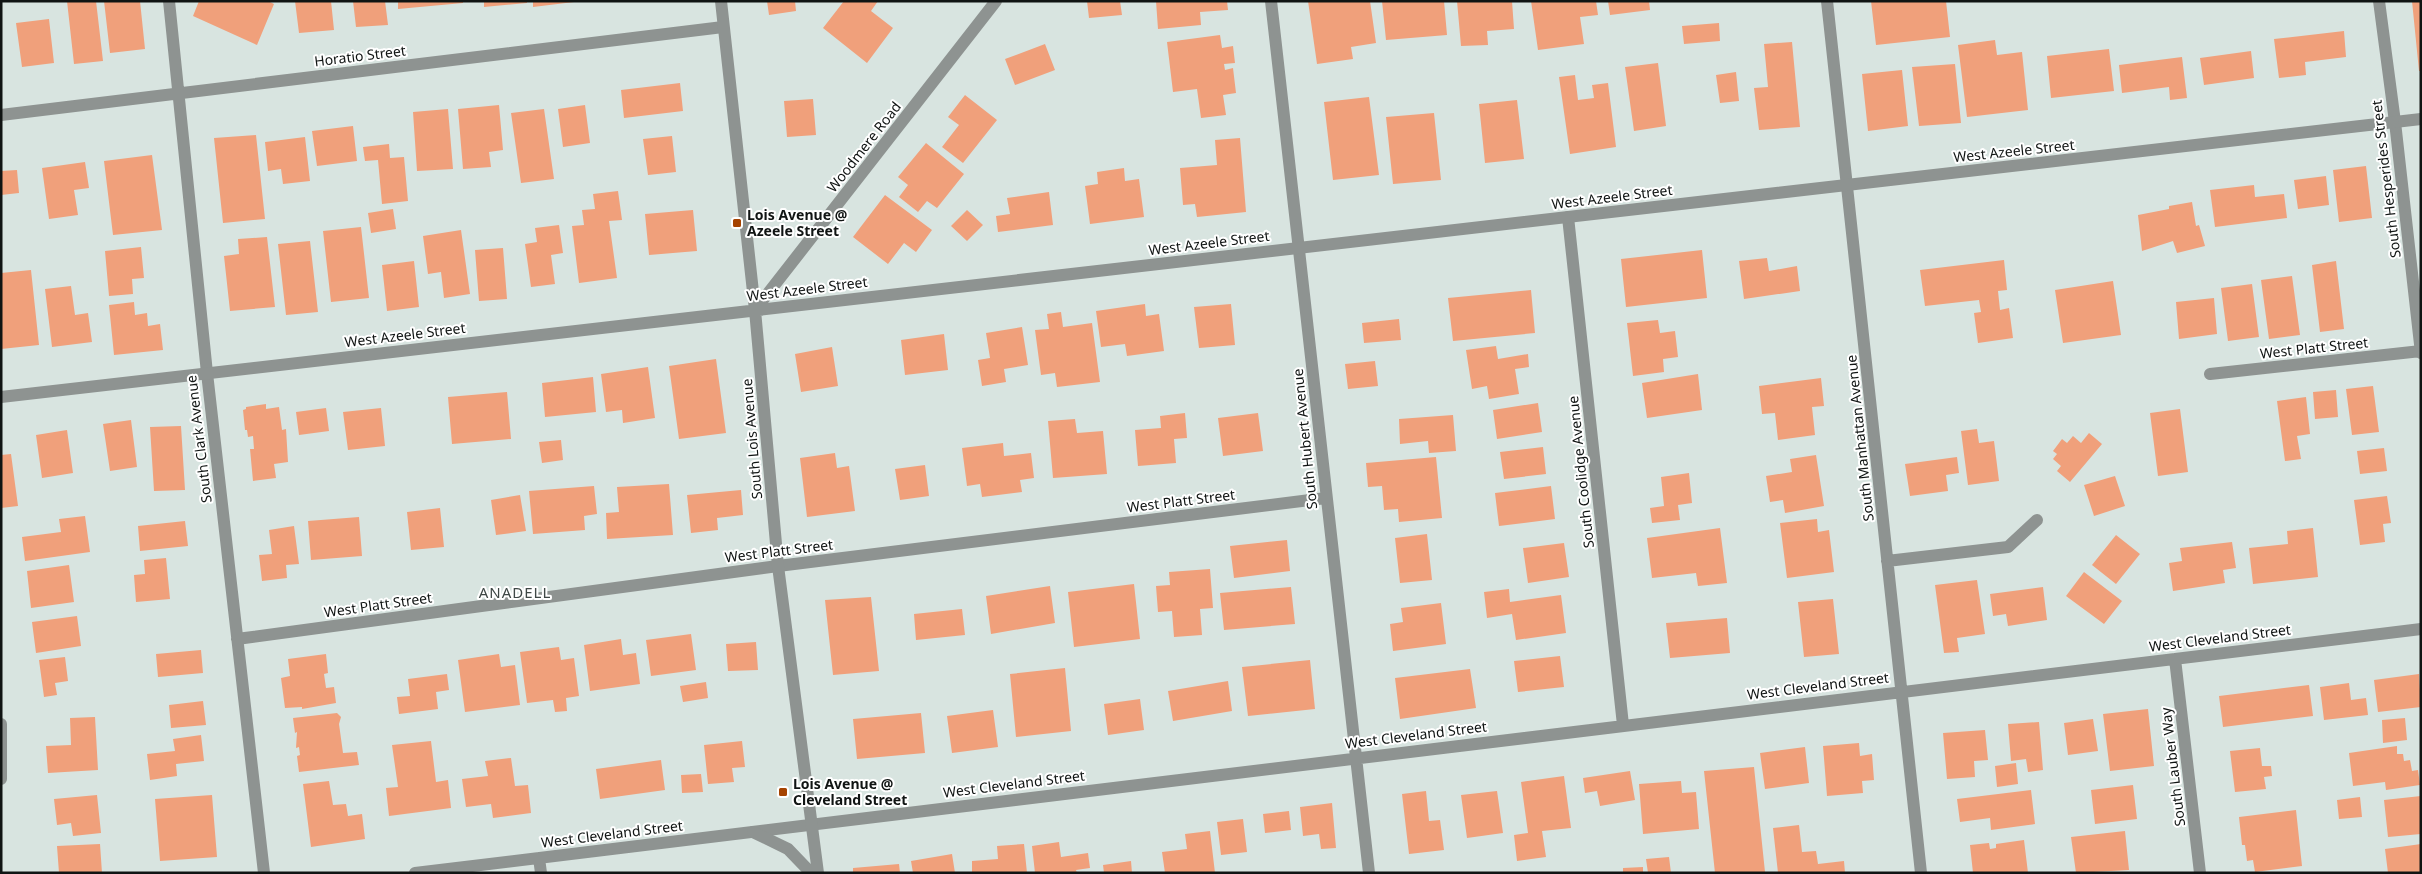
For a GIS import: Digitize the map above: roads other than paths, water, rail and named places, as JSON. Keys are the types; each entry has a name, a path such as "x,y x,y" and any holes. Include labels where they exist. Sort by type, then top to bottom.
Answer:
{"street":[{"name":"South Clark Avenue","path":"169,1 207,373 264,873"},
{"name":"South Lois Avenue","path":"721,1 755,310 778,566 818,873"},
{"name":"Woodmere Road","path":"755,310 996,1"},
{"name":"South Hubert Avenue","path":"1271,1 1369,873"},
{"name":"South Manhattan Avenue","path":"1827,1 1920,873"},
{"name":"South Hesperides Street","path":"2379,1 2395,122 2421,352"},
{"name":"Horatio Street","path":"1,115 723,27"},
{"name":"West Azeele Street","path":"1,397 2421,119"},
{"name":"South Coolidge Avenue","path":"1568,217 1623,725"},
{"name":"West Platt Street","path":"2210,374 2421,352"},
{"name":"West Platt Street","path":"237,639 778,566 1326,498"},
{"path":"1888,561 2008,546 2037,520"},
{"name":"West Cleveland Street","path":"415,873 1356,757 2421,629"},
{"name":"South Lauber Way","path":"2175,659 2200,873"},
{"path":"1,724 1,779"},
{"path":"753,832 788,849 811,873"},
{"path":"539,858 541,873"}],"place":[{"name":"Lois Avenue @ Azeele Street","path":"737,223"},
{"name":"Lois Avenue @ Cleveland Street","path":"783,792"}],"district":[{"name":"ANADELL","path":"515,593"}]}
